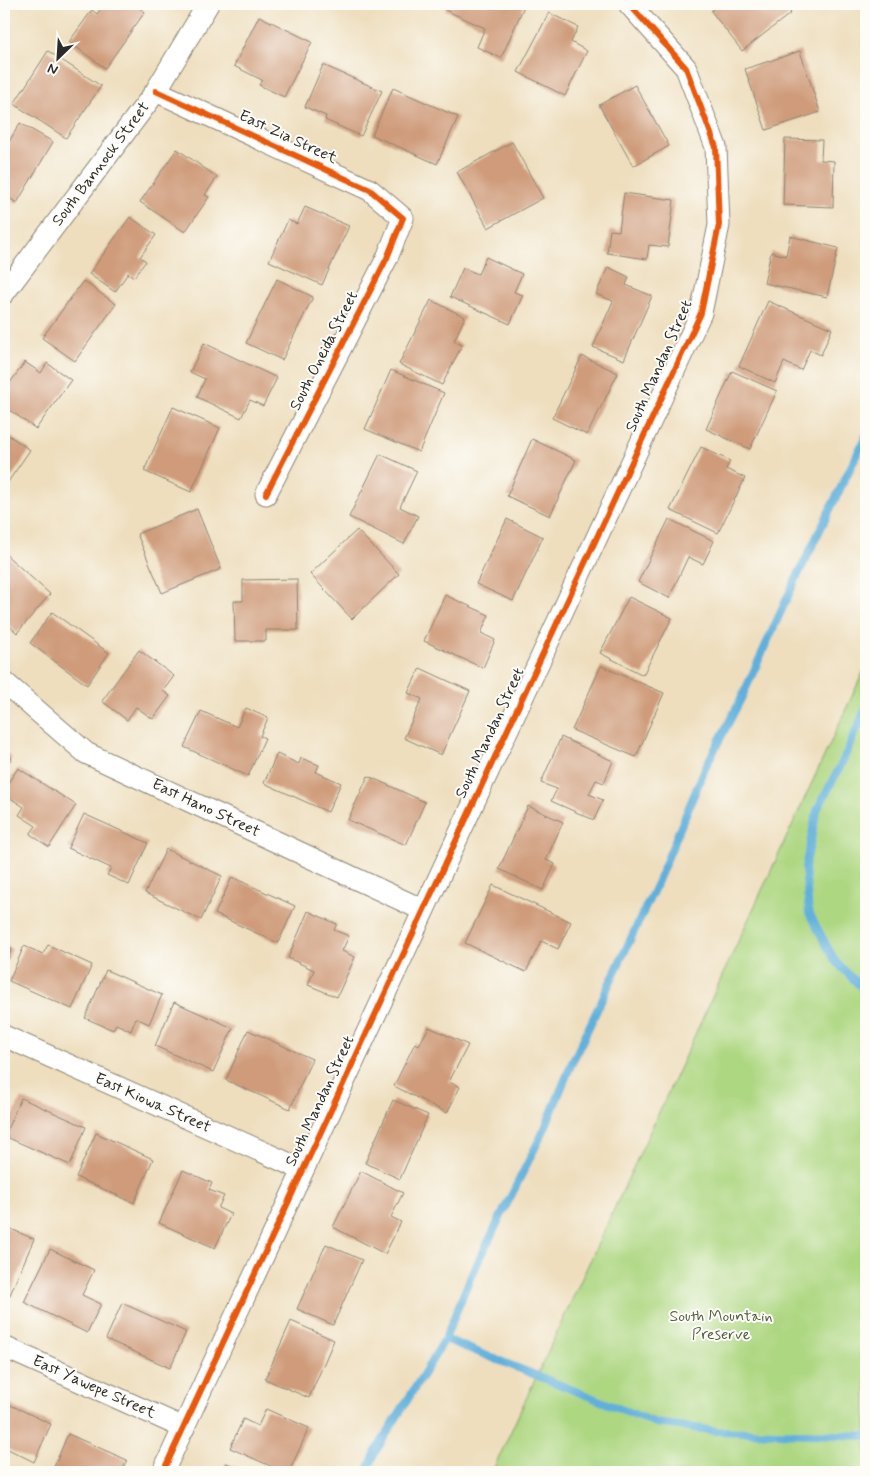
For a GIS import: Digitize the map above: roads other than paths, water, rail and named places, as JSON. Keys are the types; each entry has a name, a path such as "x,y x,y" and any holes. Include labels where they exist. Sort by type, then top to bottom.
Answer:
{"street":[{"name":"South Bannock Street","path":"4,293 156,91 208,4"},
{"name":"South Mandan Street","path":"163,1472 701,312 719,225 716,147 686,68 629,4"},
{"name":"East Zia Street","path":"156,91 370,190 403,218"},
{"name":"South Oneida Street","path":"266,494 387,258 403,218"},
{"name":"East Hano Street","path":"4,682 86,753 424,910"},
{"name":"East Kiowa Street","path":"4,1036 303,1170"},
{"name":"East Yawepe Street","path":"4,1347 184,1428"}],"waterway":[{"path":"367,1472 376,1451 445,1339 471,1276 545,1128 571,1065 658,881 706,766 741,699 794,583 866,436"},
{"path":"866,708 841,765 817,810 805,868 809,913 835,961 866,992"},
{"path":"445,1339 656,1423 717,1431 866,1436"}],"park label":[{"name":"South Mountain Preserve","path":"721,1325"}]}
